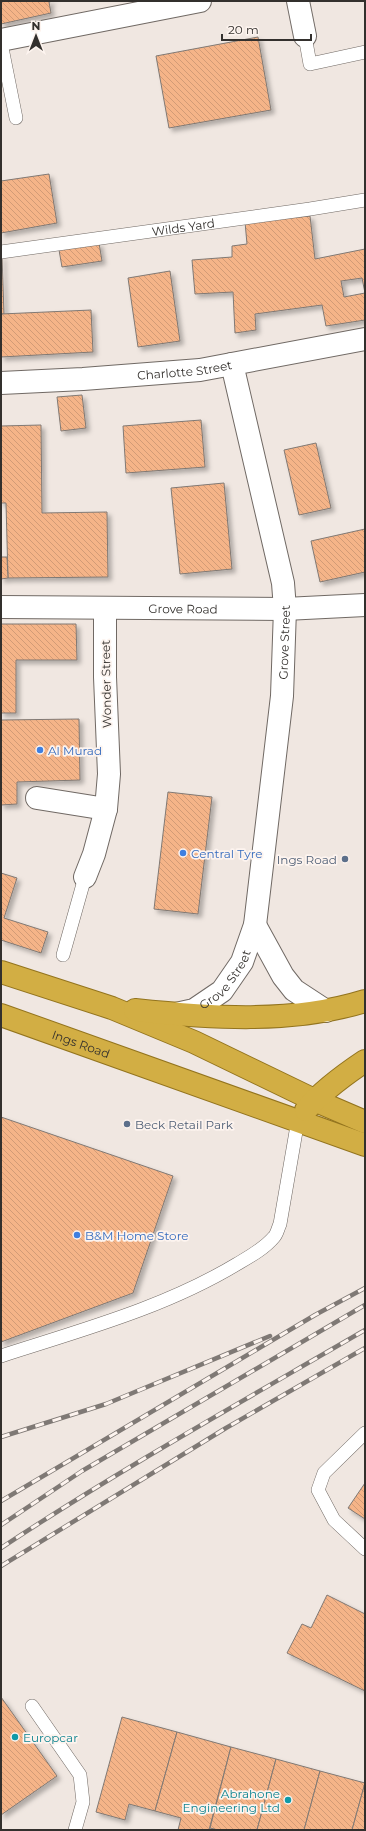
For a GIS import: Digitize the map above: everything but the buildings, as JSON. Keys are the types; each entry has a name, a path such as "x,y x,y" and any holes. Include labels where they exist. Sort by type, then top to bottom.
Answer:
{"highway":[{"path":"1,972 112,1008 194,1042 314,1100 365,1122"},
{"path":"112,1008 176,1014 249,1018 326,1011 365,1001"},
{"name":"Ings Road","path":"1,1015 365,1145"},
{"path":"298,1120 314,1100 340,1077 365,1061"}],"street":[{"path":"1,40 200,1"},
{"path":"298,1 305,36"},
{"name":"Charlotte Street","path":"1,383 83,379 200,370 365,340"},
{"name":"Grove Street","path":"176,1014 194,1010 222,990 242,962 255,925 282,696 285,609 282,583 232,364"},
{"name":"Grove Road","path":"1,608 285,609 365,605"},
{"name":"Wonder Street","path":"85,876 94,854 106,809 109,774 105,677 105,608"},
{"path":"37,798 106,809"},
{"name":"Grove Street","path":"255,925 282,976 294,990 326,1011"}],"lane":[{"path":"305,36 310,64 365,52"},
{"path":"1,43 16,118"},
{"name":"Wilds Yard","path":"1,252 365,200"},
{"path":"63,956 85,876"},
{"path":"1,1356 142,1309 184,1293 219,1275 265,1246 275,1236 280,1224 298,1120"},
{"path":"365,1433 324,1473 318,1490 334,1520 365,1549"},
{"path":"32,1706 80,1775 83,1802 76,1830"}],"railway":[{"path":"1,1501 315,1315 365,1288"},
{"path":"1,1525 82,1471 365,1305"},
{"path":"1,1548 136,1463 365,1330"},
{"path":"1,1437 106,1404 270,1336"},
{"path":"1,1566 226,1428 365,1348"}],"place":[{"name":"Al Murad","path":"40,750"},
{"name":"Central Tyre","path":"183,853"},
{"name":"Ings Road","path":"345,859"},
{"name":"Beck Retail Park","path":"127,1124"},
{"name":"B&M Home Store","path":"77,1235"},
{"name":"Europcar","path":"15,1737"},
{"name":"Abrahone Engineering Ltd","path":"288,1800"}]}
